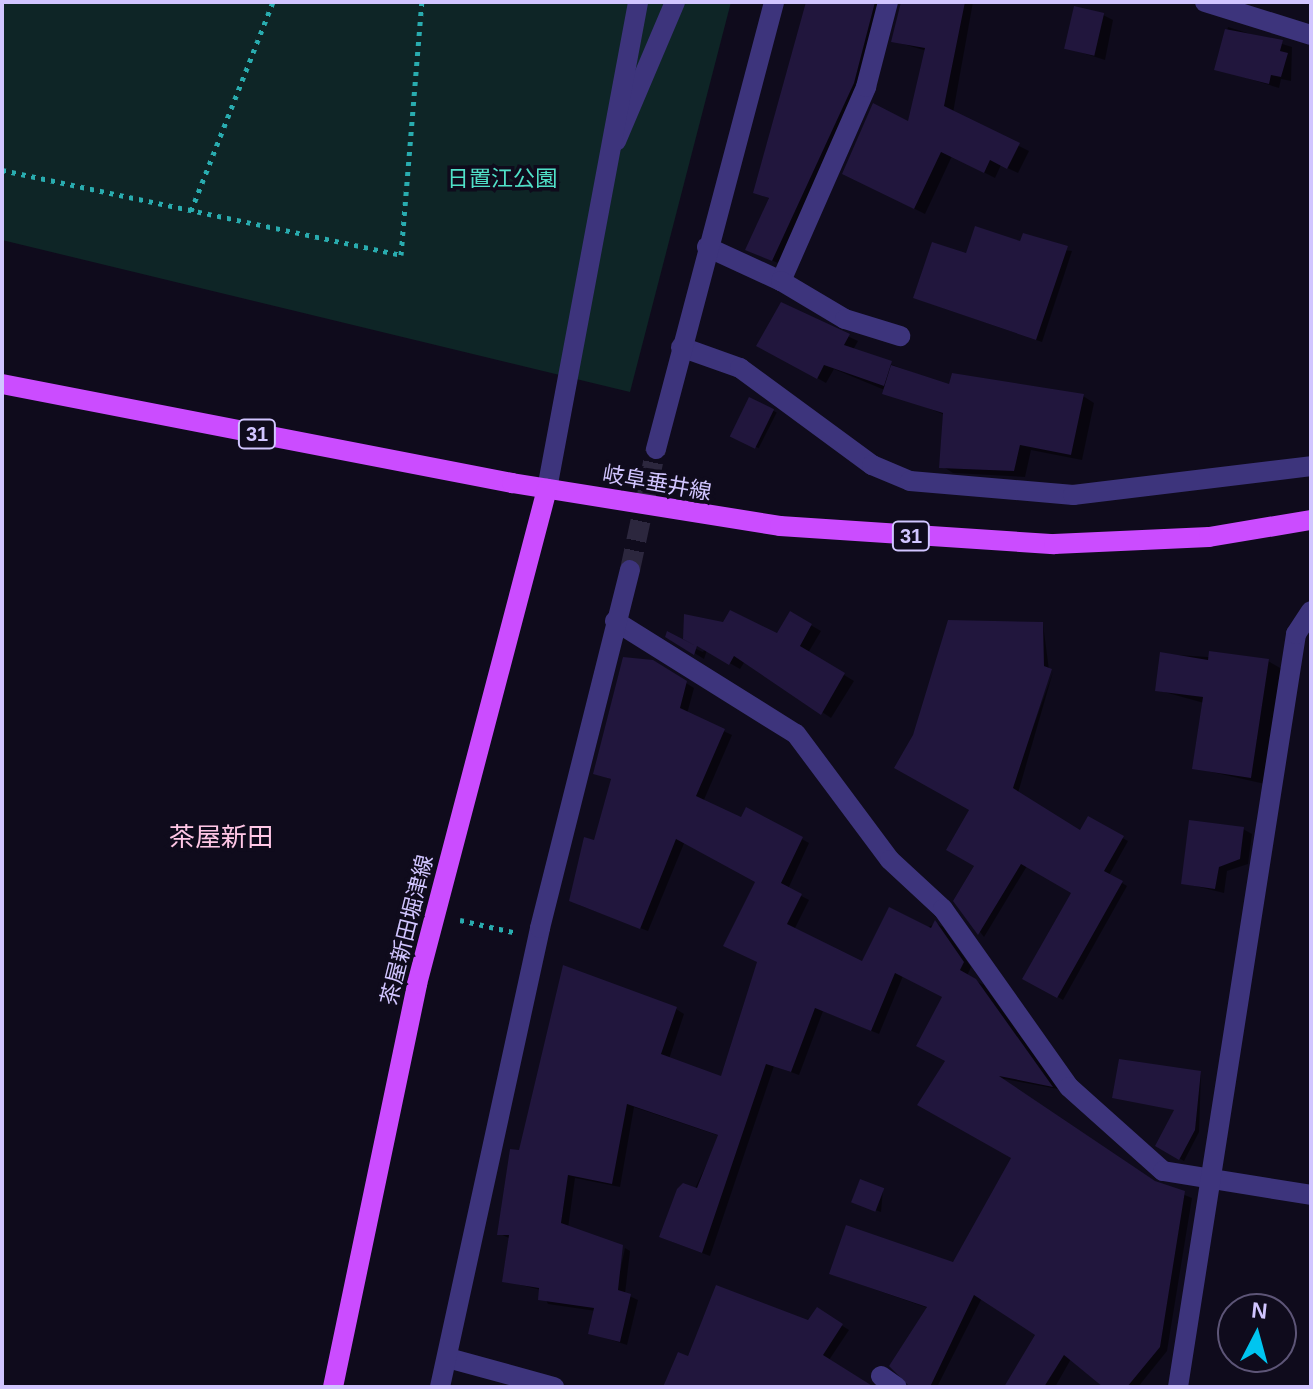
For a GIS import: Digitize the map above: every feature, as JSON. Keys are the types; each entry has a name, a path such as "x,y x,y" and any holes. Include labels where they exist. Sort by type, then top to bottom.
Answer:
{"main road":[{"name":"岐阜垂井線","path":"2,384 512,483 780,526 1039,544 1209,537 1311,520"},
{"name":"茶屋新田堀津線","path":"333,1387 417,984 547,489"}],"street":[{"path":"547,489 600,174 638,2"},
{"path":"600,174 675,2"},
{"path":"656,449 774,2"},
{"path":"781,281 866,87 888,2"},
{"path":"1205,2 1311,35"},
{"path":"707,247 781,281 845,319 900,336"},
{"path":"681,347 740,368 872,465 910,481 1073,495 1311,466"},
{"path":"440,1387 615,621 630,570"},
{"path":"1178,1387 1209,1180 1303,635 1311,611"},
{"path":"615,621 796,734 890,860 943,909 1069,1087 1163,1171 1311,1195"},
{"path":"448,1358 554,1387"}],"path":[{"path":"191,211 273,2"},
{"path":"2,170 401,255 422,2"}],"green space":[{"name":"日置江公園","path":"2,2 731,2 630,392 2,240"}],"building":[{"path":"806,2 875,2 854,83 772,261 745,250 769,198 753,193"},
{"path":"901,2 965,2 944,106 1020,143 1007,169 990,160 984,173 941,152 914,209 842,174 873,103 908,121 925,48 891,42"},
{"path":"1074,6 1104,13 1094,56 1064,49"},
{"path":"1225,29 1283,40 1280,51 1288,53 1281,77 1271,75 1269,84 1214,70"},
{"path":"975,226 1020,241 1023,233 1068,246 1036,340 913,298 932,242 966,253"},
{"path":"781,302 850,334 844,345 892,361 884,386 824,365 817,379 756,346"},
{"path":"891,365 949,384 952,373 1084,394 1071,455 1020,445 1014,471 939,468 943,413 882,394"},
{"path":"749,397 774,409 755,449 730,437"},
{"path":"730,610 777,633 790,611 812,624 800,646 845,673 821,715 734,656 729,665 697,646 694,655 665,637 667,631 696,646 683,639 684,614 723,622"},
{"path":"948,620 1043,622 1044,666 1052,669 1013,788 1080,830 1088,816 1124,836 1104,871 1123,881 1057,998 1022,979 1071,893 1021,864 978,935 953,901 974,866 946,850 969,810 894,768 913,735"},
{"path":"1209,651 1269,659 1251,778 1192,769 1203,697 1155,691 1160,652 1208,660"},
{"path":"623,657 653,660 687,681 680,708 725,729 696,796 741,817 746,807 803,837 781,883 802,894 787,924 862,961 889,907 931,928 935,920 964,962 960,970 976,979 1053,1087 999,1076 1155,1181 1185,1191 1160,1347 1127,1387 1103,1387 1064,1355 1044,1387 1004,1387 1035,1335 974,1295 930,1387 910,1387 889,1366 927,1307 829,1274 846,1225 953,1262 1011,1158 917,1105 945,1061 916,1046 942,997 895,973 871,1031 815,1008 791,1072 766,1064 702,1253 659,1237 677,1189 683,1183 697,1188 718,1135 627,1104 612,1184 568,1175 561,1223 623,1245 618,1290 631,1294 620,1342 588,1334 594,1308 538,1300 539,1288 502,1282 509,1235 497,1235 510,1149 519,1150 563,965 677,1007 661,1054 721,1076 757,962 723,946 755,882 676,839 640,929 569,901 584,837 594,840 611,779 593,774"},
{"path":"1189,820 1244,827 1240,859 1219,867 1215,889 1181,884"},
{"path":"1119,1059 1201,1071 1195,1130 1179,1160 1155,1146 1174,1110 1112,1098"},
{"path":"860,1179 884,1188 875,1212 851,1202"},
{"path":"716,1285 808,1320 817,1307 843,1324 823,1355 874,1387 663,1387 678,1352 688,1356"}],"tunnel":[{"path":"630,570 656,449"}],"district":[{"name":"茶屋新田","path":"221,838"}]}
